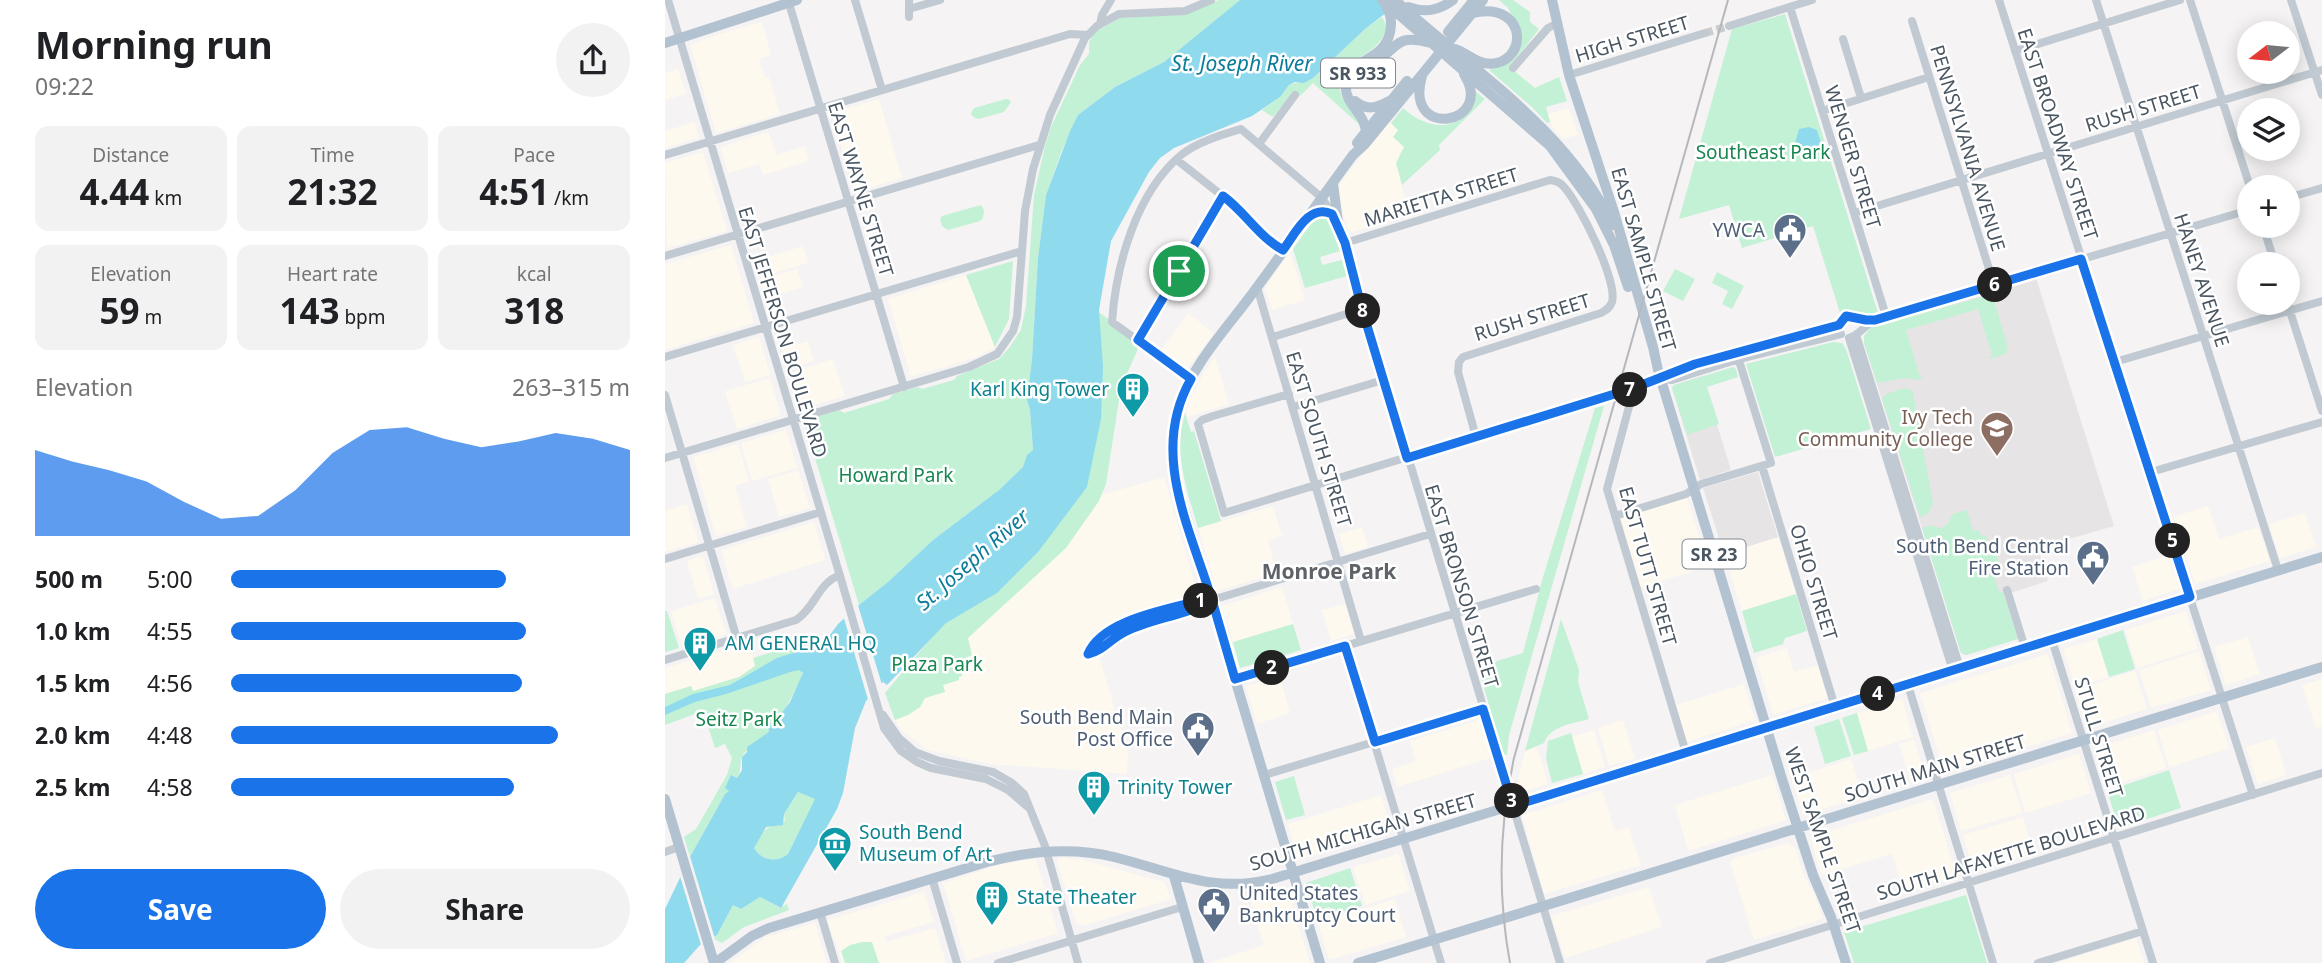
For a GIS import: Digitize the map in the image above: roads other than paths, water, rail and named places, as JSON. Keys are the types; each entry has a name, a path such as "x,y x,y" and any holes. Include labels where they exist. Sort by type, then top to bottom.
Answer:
{"main road":[{"path":"1382,0 1413,16 1435,10 1453,0"},
{"path":"1366,132 1364,119 1347,95 1346,80 1354,67 1377,55 1388,40 1391,21 1389,10 1382,0"},
{"name":"SR 933","path":"1424,35 1394,46 1381,59 1357,73 1352,81 1353,98 1362,106 1375,108 1392,99 1474,0"},
{"path":"1320,963 1177,485 1172,463 1175,420 1191,379 1283,250 1353,155 1365,144 1483,0"},
{"name":"EAST SAMPLE STREET","path":"1552,0 1569,75 1603,178 1659,375 1767,728"},
{"path":"665,43 791,1"},
{"path":"1398,2 1413,16 1424,35 1449,46 1462,61 1471,98 1461,114 1451,119 1433,117 1423,109 1419,95 1424,71"},
{"path":"1462,61 1498,62 1510,56 1518,40 1515,25 1505,14 1489,10 1472,14"},
{"name":"SR 23","path":"1424,35 1432,44 1462,61 1542,126 1578,167 1602,203 1626,255"},
{"name":"SR 23","path":"1462,61 1561,159 1584,191 1614,245 1659,375"},
{"path":"1353,155 1357,144 1392,99"},
{"path":"1333,183 1335,219"},
{"path":"1309,215 1322,211 1335,219"},
{"name":"SOUTH MICHIGAN STREET","path":"714,960 752,936 820,912 999,859 1046,851 1113,857 1192,881 1231,885 1264,881 2322,557"},
{"name":"SOUTH MAIN STREET","path":"1358,963 2322,667"},
{"name":"WEST SAMPLE STREET","path":"1767,728 1813,875 1834,925 1846,963"},
{"path":"665,799 714,960"},
{"path":"1174,876 1199,963"}],"street":[{"name":"EAST JEFFERSON BOULEVARD","path":"668,0 888,735 911,759 932,768 986,779 1008,790 1029,808 1037,822 1046,851"},
{"path":"855,0 882,90"},
{"path":"909,9 940,0"},
{"path":"1100,24 1111,0"},
{"path":"665,458 984,362 997,354 1010,338 1017,317 1028,191 1039,145 1063,84 1088,35 1100,24 1119,15 1185,11 1211,0"},
{"path":"1729,26 1812,0"},
{"name":"EAST BROADWAY STREET","path":"1999,0 2253,795"},
{"name":"HANEY AVENUE","path":"2095,0 2278,570"},
{"path":"2015,51 2180,0"},
{"path":"2190,0 2246,175"},
{"path":"2291,0 2318,71 2322,95"},
{"name":"EAST WAYNE STREET","path":"791,1 904,387"},
{"name":"WENGER STREET","path":"1790,7 1886,316"},
{"name":"PENNSYLVANIA AVENUE","path":"1912,20 1994,285"},
{"path":"1513,68 1548,28 1558,23"},
{"name":"HIGH STREET","path":"1569,75 1705,33"},
{"path":"665,155 1070,34 1088,35"},
{"path":"1843,39 1861,98"},
{"name":"RUSH STREET","path":"1854,214 2318,71"},
{"path":"1822,111 1929,77"},
{"path":"1259,144 1296,95"},
{"name":"EAST BRONSON STREET","path":"1177,160 1204,142 1241,129 1322,198 1335,219 1345,243 1362,309 1560,963"},
{"path":"665,256 1039,145"},
{"path":"1191,379 1112,321 1117,282 1127,243 1151,193 1177,160 1239,209 1263,237 1283,250"},
{"name":"MARIETTA STREET","path":"1345,243 1546,181 1558,182 1564,187 1588,226 1608,275 1613,297 1610,306"},
{"path":"2300,194 2322,188"},
{"path":"1138,340 1223,196"},
{"path":"1289,394 1199,422 1198,427 1224,513 1634,388 1659,375 1672,380 1737,355 1849,332 1886,316 2237,213"},
{"path":"665,357 1022,251"},
{"name":"EAST SOUTH STREET","path":"1257,287 1361,641"},
{"path":"2300,304 2322,301"},
{"name":"RUSH STREET","path":"1476,437 1458,372 1463,356 1601,313 1610,306"},
{"path":"1273,337 1362,309"},
{"path":"2115,362 2263,315"},
{"path":"2292,315 2322,411"},
{"path":"1875,320 1846,316 1956,670"},
{"path":"1849,332 1857,319"},
{"path":"1615,516 1686,494 1701,484 1771,463 1737,355"},
{"path":"1293,407 1384,380"},
{"name":"EAST TUTT STREET","path":"1634,388 1607,485 1686,753"},
{"path":"665,395 737,639"},
{"path":"2151,472 2322,422"},
{"name":"OHIO STREET","path":"1762,466 1835,707"},
{"path":"665,559 821,512"},
{"path":"1212,600 1200,607 1124,632 1102,648 1088,654 1094,643 1120,625 1430,534"},
{"path":"665,660 801,617 828,581 840,575"},
{"path":"1235,679 1536,589"},
{"path":"2007,590 2025,648"},
{"name":"STULL STREET","path":"2052,640 2153,963"},
{"path":"1345,646 1441,963"},
{"path":"1908,685 1993,963"},
{"path":"1264,775 1483,709"},
{"name":"SOUTH LAFAYETTE BOULEVARD","path":"1710,963 2322,773"},
{"path":"665,852 681,851"},
{"path":"1046,851 1078,963"},
{"path":"932,878 957,963"},
{"path":"998,963 1182,907"},
{"path":"820,912 835,963"},
{"path":"2038,963 2143,931"}],"water":[{"name":"St. Joseph River","path":"1240,0 1403,0 1365,29 1313,78 1304,83 1295,82 1289,85 1280,97 1252,116 1174,148 1160,158 1149,172 1111,241 1099,310 1103,367 1101,419 1087,487 1038,552 997,593 946,623 887,685 883,682 866,701 855,728 843,793 837,809 781,908 760,897 741,909 733,905 717,935 700,945 684,963 665,963 665,909 690,857 729,791 725,788 731,775 737,778 742,770 742,757 747,752 747,747 769,732 768,724 774,723 790,702 803,673 799,670 790,672 695,702 665,715 665,707 693,694 730,685 777,658 813,647 812,645 827,639 838,624 933,540 999,490 1023,467 1027,455 1033,450 1027,400 1038,258 1046,195 1078,115 1115,87 1164,62","holes":["798,792 815,799 788,854 779,859 769,859 757,852 754,848 766,827 783,825 784,814"]},
{"path":"1809,127 1817,130 1821,143 1816,156 1802,154 1795,143 1799,129"}],"tunnel":[{"path":"1705,33 1729,26"}],"railway":[{"path":"1510,963 1503,911 1502,860 1505,809 1514,758 1728,0"}],"place":[{"name":"YWCA","path":"1790,260"},
{"name":"Karl King Tower","path":"1133,419"},
{"name":"Ivy Tech Community College","path":"1997,458"},
{"name":"South Bend Central Fire Station","path":"2093,587"},
{"name":"AM GENERAL HQ","path":"700,673"},
{"name":"South Bend Main Post Office","path":"1198,758"},
{"name":"Trinity Tower","path":"1094,817"},
{"name":"South Bend Museum of Art","path":"835,873"},
{"name":"State Theater","path":"992,927"},
{"name":"United States Bankruptcy Court","path":"1214,934"}],"district":[{"name":"Monroe Park","path":"1329,571"}],"park label":[{"name":"Southeast Park","path":"1763,152"},
{"name":"Howard Park","path":"896,475"},
{"name":"Plaza Park","path":"937,664"},
{"name":"Seitz Park","path":"739,719"}]}
